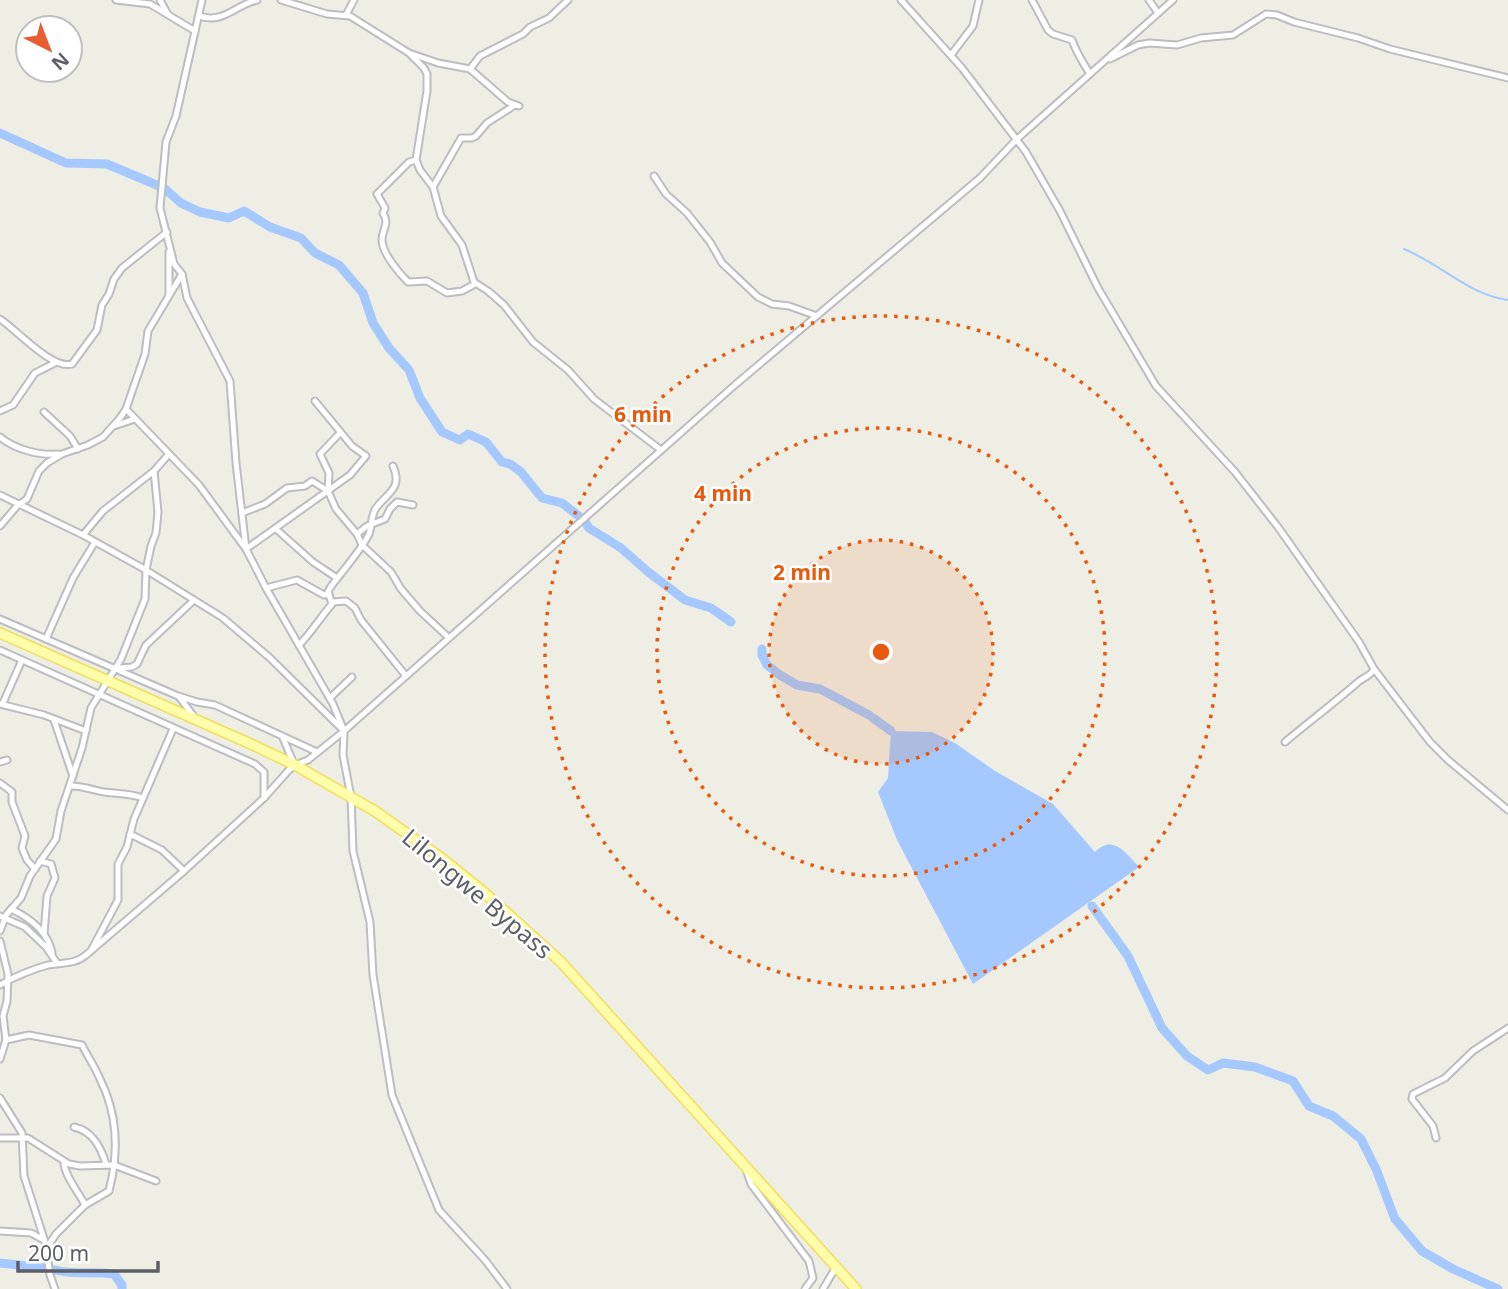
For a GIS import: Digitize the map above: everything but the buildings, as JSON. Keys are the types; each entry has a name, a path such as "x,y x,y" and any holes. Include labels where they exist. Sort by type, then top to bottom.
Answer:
{"main road":[{"name":"Lilongwe Bypass","path":"0,633 295,765 351,797 444,860 546,947 856,1289"}],"street":[{"path":"116,0 150,4 195,31"},
{"path":"160,0 169,16"},
{"path":"202,0 176,116 166,142 160,208 174,264 182,274 187,298 230,381 246,549"},
{"path":"199,16 218,18 236,11 247,2 257,0"},
{"path":"281,0 327,14 346,15 409,53 427,74 427,91 416,160 433,187 441,216 462,245 475,284 504,305 533,342 568,370 594,399 662,450"},
{"path":"346,15 354,0"},
{"path":"470,69 480,56 549,18 568,0"},
{"path":"901,0 951,55 1031,160 1092,277 1151,379 1235,472 1278,527 1359,642 1374,669 1439,752 1508,810"},
{"path":"951,55 973,26 979,0"},
{"path":"1031,0 1048,30 1072,40 1090,74"},
{"path":"1149,0 1158,13"},
{"path":"0,985 22,973 57,963 69,964 80,960 91,951 184,871 264,798 295,765 301,764 344,730 662,450 980,178 1016,140 1173,0"},
{"path":"1107,60 1138,45 1177,45 1201,38 1233,34 1266,14 1358,38 1390,50 1508,78"},
{"path":"409,53 438,63 470,69 517,106 487,123 476,136 461,138 433,187"},
{"path":"416,160 409,162 377,194 385,208 383,213 387,224 382,242 391,263 408,282 427,281 447,293 462,291 475,284"},
{"path":"654,176 666,194 687,213 710,242 722,263 758,298 817,316"},
{"path":"166,232 170,266 169,296"},
{"path":"0,319 55,363 67,366 72,364 97,330 102,305 122,268 166,232"},
{"path":"0,437 20,449 48,455 78,449 103,437 126,409 145,354 148,331 182,274"},
{"path":"0,411 13,405 36,373 55,363"},
{"path":"246,549 328,491 356,469 366,456 352,446 315,401"},
{"path":"126,409 199,485 246,549 330,698 344,730 343,755 351,797 353,851 370,922 373,975 392,1095 439,1210 508,1289"},
{"path":"44,412 70,436 78,449"},
{"path":"114,426 135,419"},
{"path":"340,433 320,454 329,473 328,491 336,509 357,534 362,545 391,572 401,589 420,611 449,637"},
{"path":"0,526 30,494 39,471 62,454"},
{"path":"83,535 103,511 154,471 169,454"},
{"path":"329,594 337,578 362,545 377,507 395,487 396,472 393,466"},
{"path":"0,930 2,918 21,898 35,869 56,839 61,810 71,786 91,708 117,668 145,599 146,570 156,533 158,512 154,471"},
{"path":"242,513 265,504 287,488 304,486 313,481 328,491"},
{"path":"0,495 83,535 194,600 243,634 344,730"},
{"path":"357,534 386,519 397,502 413,505"},
{"path":"276,529 313,562 337,578"},
{"path":"46,639 73,578 95,542"},
{"path":"266,588 297,580 324,595 329,594"},
{"path":"329,594 333,602"},
{"path":"117,668 127,669 137,664 146,645 194,600"},
{"path":"299,645 311,634 318,619 333,602 346,601 355,608 361,620 406,676"},
{"path":"0,619 178,696 215,705 317,752"},
{"path":"0,650 261,769 265,778 264,798"},
{"path":"22,660 1,704 86,731"},
{"path":"1285,742 1360,680 1371,675 1374,669"},
{"path":"330,698 352,677"},
{"path":"178,696 197,720"},
{"path":"54,720 72,776"},
{"path":"91,951 118,900 117,867 173,729"},
{"path":"282,738 295,765"},
{"path":"0,783 12,792 12,802 25,836 22,848 35,869"},
{"path":"71,786 85,786 143,799"},
{"path":"130,834 162,850 184,871"},
{"path":"40,861 51,864 55,878 47,896 44,934"},
{"path":"11,909 27,916 44,934 51,945 53,956"},
{"path":"2,918 25,927 57,963"},
{"path":"0,941 8,981 4,1016 6,1040 0,1059"},
{"path":"1436,1138 1433,1126 1412,1099 1413,1094 1445,1078 1473,1051 1508,1028"},
{"path":"6,1040 29,1035 83,1046 88,1060 100,1078 113,1113 116,1142 109,1191 85,1205 46,1245"},
{"path":"0,1098 19,1126 22,1136 24,1176 46,1245 55,1289"},
{"path":"75,1127 82,1128 92,1137 106,1164"},
{"path":"0,1138 22,1136 38,1143 64,1162 80,1166 114,1165 156,1181"},
{"path":"64,1162 65,1172 85,1205"},
{"path":"743,1163 751,1184 809,1261 813,1278 805,1289"},
{"path":"0,1231 31,1233 46,1245"},
{"path":"823,1289 836,1267"}],"water":[{"path":"891,731 932,732 955,743 995,771 1053,804 1095,852 1108,845 1119,847 1139,867 973,984 897,840 878,792 888,778"}],"waterway":[{"path":"0,133 66,163 107,164 159,186"},
{"path":"164,188 181,203 200,212 229,218 244,211 270,227 301,238 315,253 339,265 363,293 373,323 389,348 409,370 420,398 442,432 460,440 468,434 486,442 502,462 521,472 542,498 562,503 580,517"},
{"path":"1404,249 1480,292 1508,300"},
{"path":"585,522 589,528 621,548 685,600 711,608 731,622"},
{"path":"762,649 767,665 780,675 797,685 820,689 869,715"},
{"path":"873,718 891,731"},
{"path":"1092,906 1128,956 1162,1028 1187,1056 1208,1070 1223,1063 1255,1067 1293,1081 1309,1106 1333,1116 1361,1139 1395,1219 1422,1251 1453,1269 1498,1289"},
{"path":"0,1263 46,1268"},
{"path":"55,1270 114,1274 122,1289"}]}
